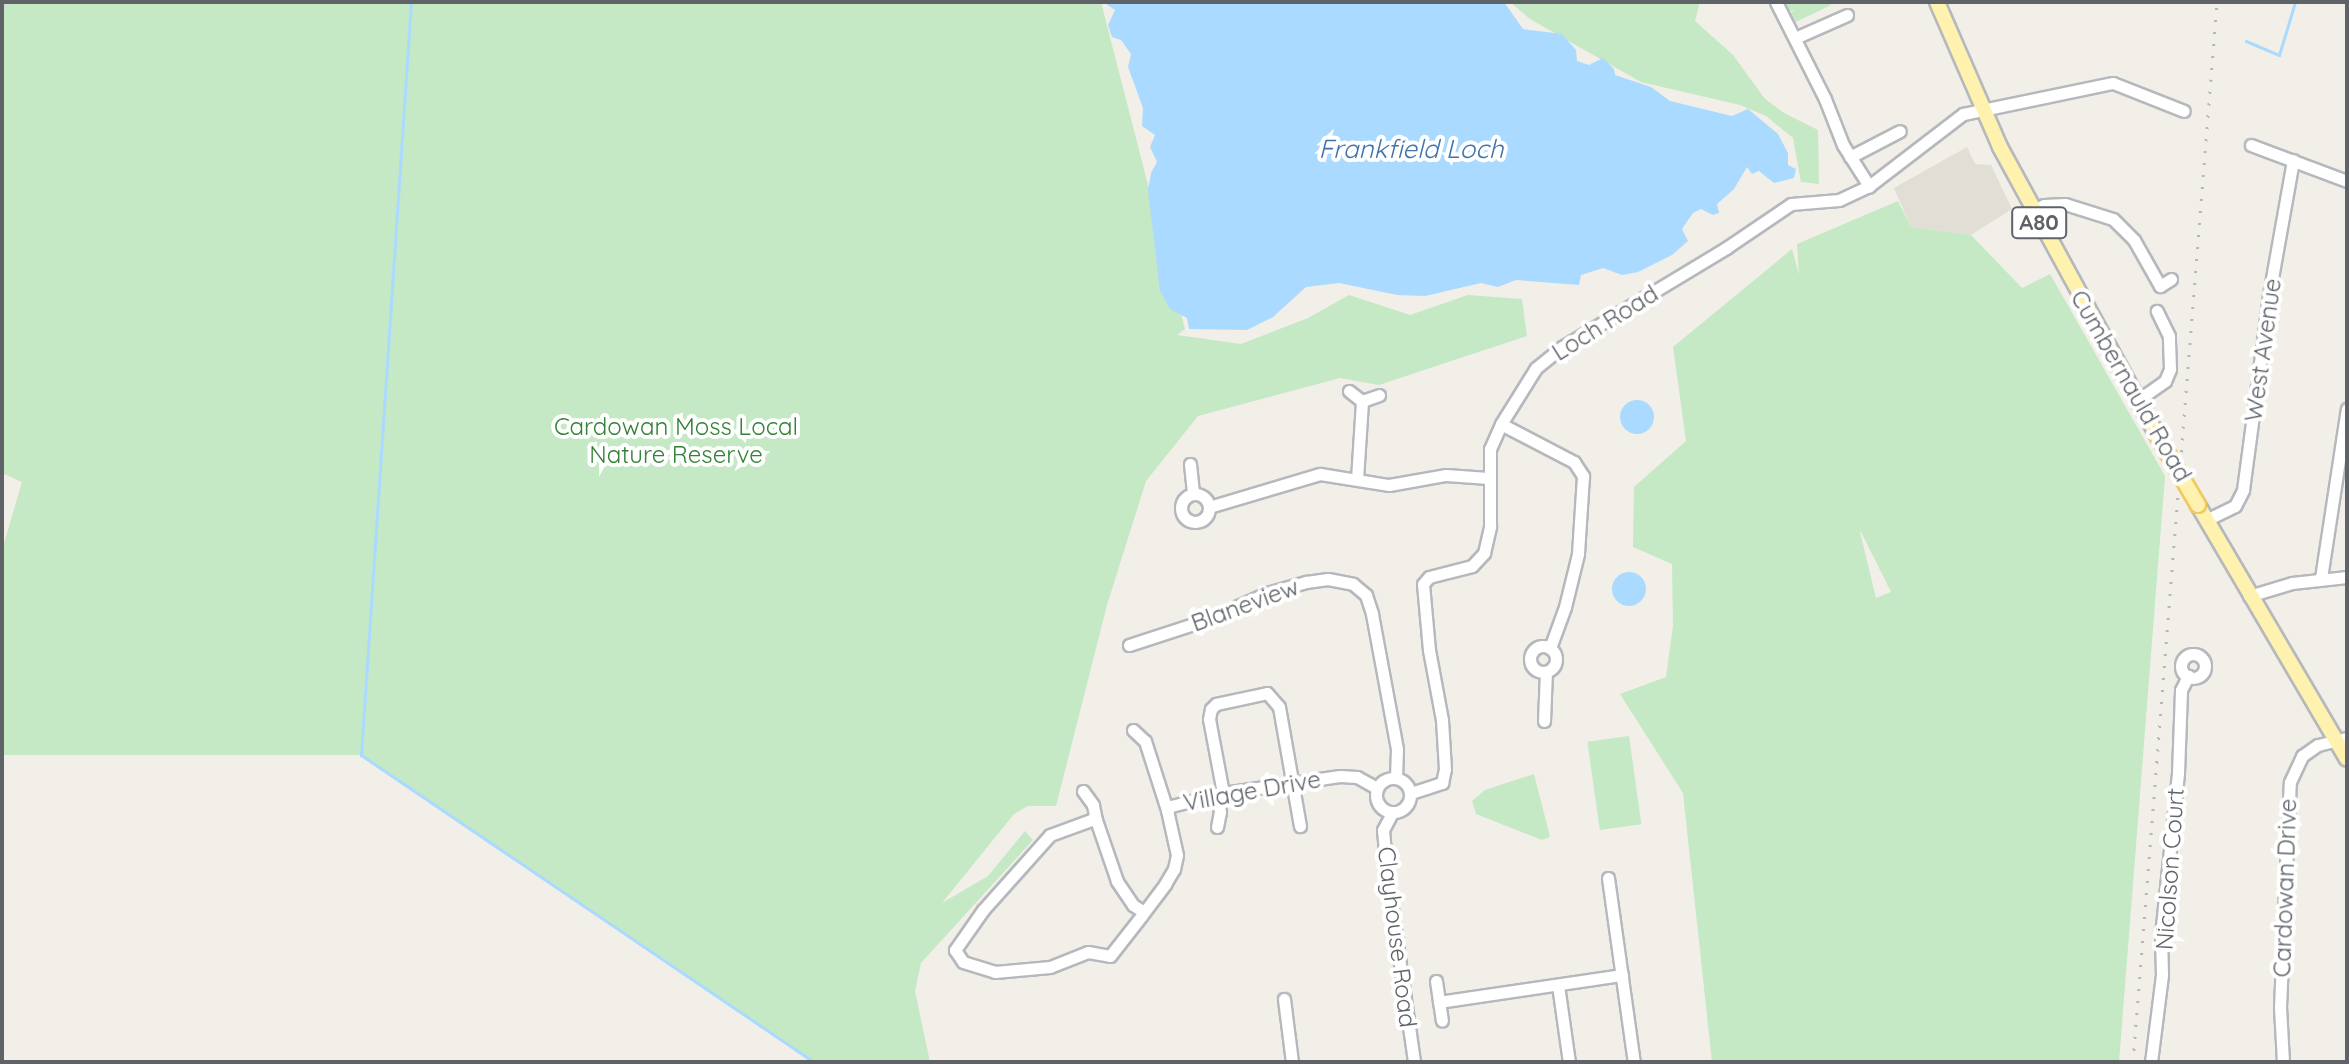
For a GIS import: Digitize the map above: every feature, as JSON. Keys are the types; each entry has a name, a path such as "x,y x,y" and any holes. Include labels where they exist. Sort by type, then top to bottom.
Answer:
{"main road":[{"name":"Cumbernauld Road","path":"1937,2 2032,211 2249,596 2342,740 2347,759"}],"street":[{"path":"1776,2 1850,157 1869,186"},
{"path":"1795,38 1847,15"},
{"name":"Loch Road","path":"1411,793 1442,783 1445,769 1442,720 1429,650 1423,584 1429,577 1472,566 1484,553 1490,526 1490,449 1501,424 1536,368 1562,347 1726,248 1791,204 1839,200 1869,186 1963,114 2113,83 2184,111"},
{"path":"1850,157 1900,131"},
{"path":"2251,145 2347,181"},
{"name":"West Avenue","path":"2206,520 2235,506 2243,490 2269,295 2293,160"},
{"path":"2032,211 2044,205 2065,204 2113,219 2134,240 2160,286 2171,279"},
{"path":"2138,400 2165,381 2170,369 2169,336 2157,311"},
{"path":"1349,391 1362,401"},
{"path":"1362,401 1379,395"},
{"path":"1357,479 1362,401"},
{"path":"2321,578 2347,409"},
{"path":"1501,424 1574,462 1583,476 1578,554 1565,607 1550,648"},
{"path":"1190,464 1193,493"},
{"path":"1209,507 1320,474 1389,485 1446,475 1488,478"},
{"path":"1193,493 1202,495 1209,507 1206,516 1199,521 1185,518 1181,505 1193,493"},
{"path":"2249,596 2321,578 2347,577"},
{"name":"Blaneview","path":"1129,645 1209,619 1267,593 1306,582 1328,579 1353,584 1366,595 1372,614 1397,749 1396,778"},
{"path":"1544,721 1546,672 1556,664 1556,655 1550,648 1537,647 1530,657 1534,669 1546,672"},
{"name":"Nicolson Court","path":"2151,1062 2162,975 2161,935 2178,771 2181,690 2188,676"},
{"path":"1217,827 1220,794 1209,719 1211,709 1260,692 1273,697 1279,707 1300,826"},
{"path":"1133,730 1145,741 1167,810"},
{"name":"Cardowan Drive","path":"2283,1062 2280,1007 2290,782 2302,756 2318,745 2342,740"},
{"name":"Village Drive","path":"1096,820 1050,835 957,944 957,956 963,962 995,972 1050,967 1088,952 1110,956 1174,869 1177,855 1167,810 1220,794 1349,776 1377,788"},
{"path":"1396,778 1408,786 1411,793 1407,807 1392,813 1377,803 1377,788 1385,780 1396,778"},
{"path":"1083,791 1093,805 1117,881 1133,905 1144,912"},
{"name":"Clayhouse Road","path":"1392,813 1383,830 1414,1062"},
{"path":"1608,878 1634,1062"},
{"path":"1439,1002 1622,975"},
{"path":"1436,981 1442,1021"},
{"path":"1558,985 1569,1062"},
{"path":"1284,999 1292,1062"}],"shaded area":[{"path":"1967,147 1975,164 1991,165 2012,209 1971,235 1911,227 1894,188"}],"green space":[{"name":"Cardowan Moss Local Nature Reserve","path":"2,2 1101,2 1185,329 1177,335 1241,344 1308,318 1349,295 1410,315 1468,295 1522,299 1527,336 1379,385 1340,378 1198,416 1146,481 1107,605 1056,806 1028,806 1014,814 942,903 988,876 1025,831 1033,840 921,963 915,991 930,1062 814,1062 361,755 2,755 2,550 22,482 2,473"},
{"path":"1510,2 1700,2 1695,21 1733,55 1765,99 1784,113 1818,130 1819,184 1801,182 1793,138 1766,116 1740,105 1641,82 1530,19"},
{"path":"1785,2 1829,2 1831,5 1796,22 1791,13 1794,10 1790,11"},
{"path":"1898,201 1911,227 1971,235 2022,288 2050,274 2165,476 2119,1062 1712,1062 1683,793 1620,694 1666,677 1673,626 1672,564 1633,547 1634,487 1686,441 1673,347 1792,249 1799,275 1797,244","holes":["1860,532 1861,532 1891,592 1876,598"]},
{"path":"1629,736 1641,824 1600,830 1587,742"},
{"path":"1534,774 1550,837 1542,840 1476,814 1472,801 1485,790"}],"water":[{"name":"Frankfield Loch","path":"1103,2 1504,2 1523,29 1562,34 1576,50 1577,61 1589,65 1603,58 1614,69 1615,75 1651,87 1670,101 1732,116 1748,109 1778,134 1788,153 1788,165 1796,169 1794,178 1774,183 1759,171 1752,174 1747,167 1734,189 1717,204 1719,213 1713,215 1701,209 1693,213 1682,229 1688,241 1672,255 1638,272 1622,275 1603,268 1581,275 1579,285 1516,280 1498,287 1481,283 1425,296 1397,295 1339,283 1306,287 1273,317 1247,330 1189,329 1187,318 1170,309 1160,291 1148,190 1157,162 1150,147 1155,135 1142,126 1143,108 1128,67 1131,54 1121,40 1112,37 1108,25 1115,10"},
{"path":"1637,400 1649,405 1654,417 1649,429 1637,434 1625,429 1620,417 1625,405"},
{"path":"1629,572 1641,577 1646,589 1641,601 1629,606 1617,601 1612,589 1617,577"}],"waterway":[{"path":"411,2 361,755 814,1062"},
{"path":"2246,41 2279,55 2295,2"}],"railway":[{"path":"2133,1062 2217,2"}]}
